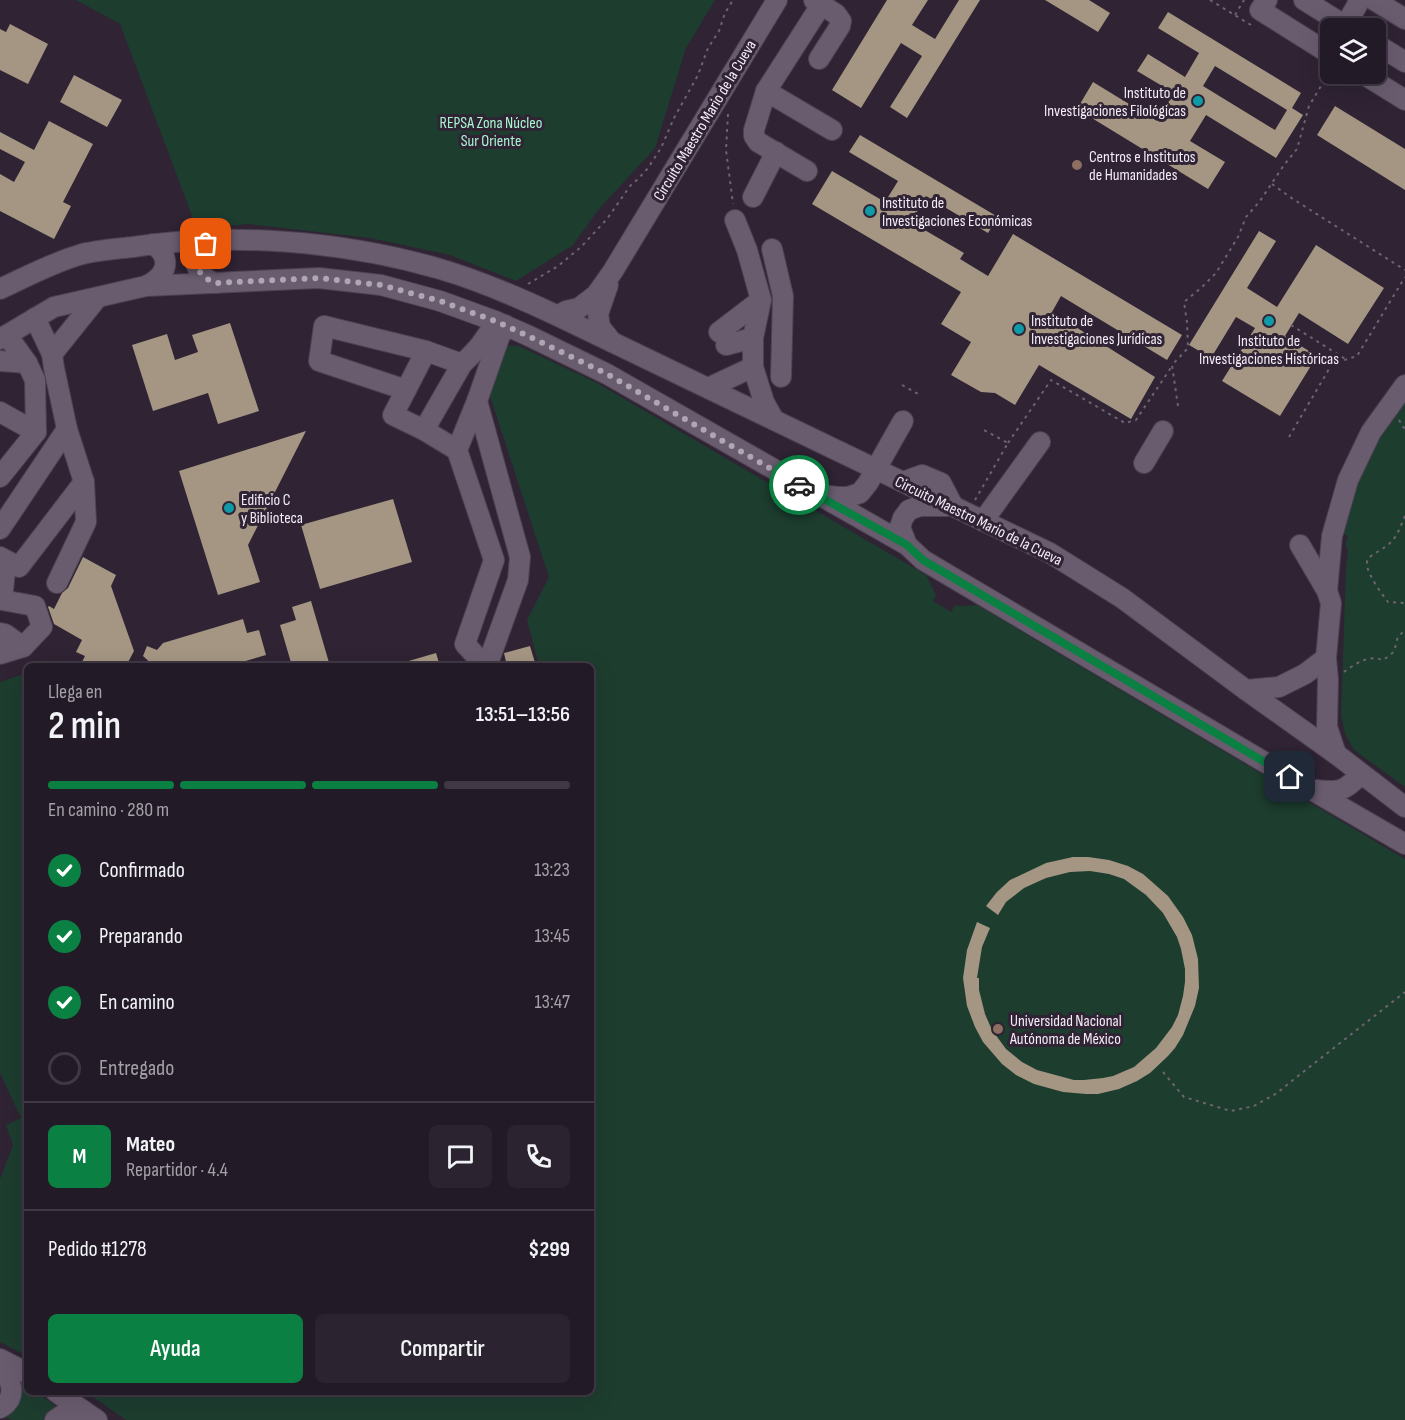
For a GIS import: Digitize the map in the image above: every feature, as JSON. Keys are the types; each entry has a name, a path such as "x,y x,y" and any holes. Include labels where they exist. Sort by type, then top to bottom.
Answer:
{"street":[{"name":"Circuito Maestro Mario de la Cueva","path":"558,316 566,311 579,308 596,295 613,271 777,0"},
{"path":"1267,0 1260,10 1320,50"},
{"path":"1304,0 1331,18"},
{"path":"1351,18 1360,0"},
{"path":"1374,0 1405,20"},
{"path":"807,171 758,142 754,136 754,130 766,92 818,2 836,14 841,21 819,59"},
{"path":"1386,50 1405,62"},
{"path":"1379,84 1405,100"},
{"path":"766,92 832,130"},
{"path":"753,197 776,152"},
{"path":"735,220 761,248 783,296 782,377"},
{"name":"Circuito Maestro Mario de la Cueva","path":"0,288 81,254 153,244 214,239 328,245 440,269 509,294 1050,553 1122,598 1405,807"},
{"path":"214,239 202,248 196,262 204,278 216,283"},
{"path":"147,286 155,282 164,270 164,255 153,244"},
{"path":"761,248 761,300 753,338 753,367 764,402 774,420"},
{"name":"Circuito Maestro Mario de la Cueva","path":"612,342 600,327 598,314 613,271"},
{"path":"0,477 36,432 35,380 27,363 3,337 54,307 147,286 319,278 381,285 440,301 500,323 607,374 907,545 923,560 1405,844"},
{"path":"52,354 97,298"},
{"path":"753,338 722,338 761,300"},
{"path":"35,318 52,354 67,429 84,482 86,522 57,583"},
{"path":"424,430 462,364 500,323"},
{"path":"483,663 465,644 494,560 458,450 499,338 500,323"},
{"path":"406,390 319,361 324,326 426,351 462,364"},
{"path":"426,351 393,415 458,450"},
{"path":"0,361 27,363"},
{"path":"708,388 753,367"},
{"path":"1327,591 1332,536 1348,480 1371,432 1405,385"},
{"path":"477,401 519,556 518,580 487,663"},
{"path":"0,412 36,432"},
{"path":"815,494 848,497 860,493 903,421"},
{"path":"0,529 67,429"},
{"path":"1144,463 1163,431"},
{"path":"907,545 900,527 909,510 920,506 968,513 1040,442"},
{"path":"0,654 23,647 42,627 35,606 1,600 3,559 19,567 84,482"},
{"path":"1300,545 1327,591 1331,603 1326,658 1327,727 1336,754"},
{"path":"494,560 519,556"},
{"path":"0,633 5,633 23,647"},
{"path":"1246,690 1280,687 1305,674 1326,658"},
{"path":"1310,789 1333,792 1342,790 1352,784 1361,774"},
{"path":"0,1359 24,1371"},
{"path":"0,1366 12,1388 9,1399 4,1407 0,1408"},
{"path":"61,1395 91,1415"},
{"path":"55,1420 64,1414 91,1415"}],"path":[{"path":"509,294 558,266 581,247 608,219 630,186 648,168 698,75 708,48 719,31 725,13 733,0"},
{"path":"1235,15 1244,0"},
{"path":"968,513 1008,443 1051,380 1125,423 1136,420 1172,365 1188,348 1184,302 1216,273 1239,237 1246,217 1297,149 1309,106 1320,80"},
{"path":"728,114 726,150 735,220"},
{"path":"1272,184 1405,270"},
{"path":"1288,437 1332,364 1357,356 1405,277"},
{"path":"1292,325 1347,360"},
{"path":"1172,365 1179,406"},
{"path":"902,385 920,395"},
{"path":"982,429 1008,443"},
{"path":"1405,516 1397,535 1368,559 1366,566 1388,602 1405,603"},
{"path":"1328,686 1360,662 1376,657 1382,660 1390,656 1395,651 1397,639 1401,633 1405,632"},
{"path":"1163,1072 1184,1097 1231,1111 1254,1106 1277,1093 1405,992"}],"green space":[{"name":"REPSA Zona Núcleo Sur Oriente","path":"76,0 715,0 686,48 655,148 599,209 573,245 516,281 450,255 370,238 248,224 197,229 120,24"},
{"path":"504,345 519,346 597,383 926,575 936,595 933,601 951,612 955,605 977,605 1405,859 1405,1420 126,1420 90,1395 594,1395 594,663 538,663 527,620 549,577 486,384"},
{"path":"1405,389 1405,787 1354,750 1345,734 1341,715 1348,550 1345,544 1348,538 1342,530 1351,485"},
{"path":"24,674 24,1354 0,1342 0,1179 13,1145 6,1125 21,1118 0,1073 0,682"},
{"path":"16,1379 24,1384 24,1395 40,1395 57,1407 43,1420 11,1420 4,1416"}],"building":[{"path":"887,0 928,0 912,25 935,39 959,0 980,0 907,118 890,107 922,56 901,43 861,108 832,90"},
{"path":"1045,0 1089,0 1110,13 1098,32"},
{"name":"Instituto de Investigaciones Filológicas","path":"1168,12 1301,93 1292,108 1303,115 1276,158 1206,115 1190,141 1225,162 1208,189 1077,109 1093,82 1157,121 1174,93 1137,71 1148,54 1185,77 1199,53 1158,28","holes":["1215,66 1287,110 1275,130 1203,86"]},
{"path":"10,24 48,44 28,84 0,70 0,29 6,32"},
{"path":"74,75 122,100 107,127 60,102"},
{"path":"1335,106 1405,149 1405,190 1317,135"},
{"path":"49,121 93,144 63,202 71,206 54,239 0,211 0,174 14,182 25,162 0,149 0,132 34,150"},
{"name":"Instituto de Investigaciones Jurídicas","path":"860,135 998,217 988,233 926,196 911,222 964,253 960,259 988,276 1013,234 1182,335 1167,360 1061,296 1052,312 1155,377 1131,419 1039,365 1015,405 995,393 981,392 951,375 971,342 941,324 961,292 812,204 832,171 885,202 898,181 849,152"},
{"name":"Instituto de Investigaciones Históricas","path":"1259,231 1276,241 1247,288 1277,307 1316,245 1384,288 1348,344 1299,313 1285,336 1317,356 1280,416 1222,381 1255,328 1236,317 1211,358 1189,345"},
{"path":"230,323 259,411 218,424 208,393 153,411 132,345 167,334 175,360 198,352 192,335"},
{"name":"Edificio C y Biblioteca","path":"306,431 248,545 260,582 218,595 179,471"},
{"path":"393,499 412,562 320,589 301,525"},
{"path":"83,557 116,575 111,586 134,651 128,663 82,663 85,656 76,652 82,640 54,624 48,607 54,609 62,593 68,588"},
{"path":"311,601 329,663 291,663 280,625 296,620 292,607"},
{"path":"243,619 247,633 259,630 266,655 238,663 151,663 143,656 147,646 157,650 163,643"},
{"path":"530,646 535,663 506,663 504,653"},
{"path":"436,653 439,663 402,663"},
{"path":"1073,857 1109,860 1143,874 1168,896 1183,917 1192,935 1198,959 1199,988 1195,1006 1175,1048 1150,1073 1137,1081 1119,1089 1098,1094 1063,1092 1034,1084 1016,1075 1002,1064 983,1042 975,1027 967,1006 963,978 967,950 977,922 990,928 982,947 977,978 979,978 979,990 985,1014 992,1030 1006,1049 1037,1070 1074,1080 1103,1078 1134,1067 1156,1048 1178,1015 1183,996 1185,969 1177,937 1163,913 1146,895 1124,879 1109,874 1090,871 1070,872 1046,878 1024,888 1006,902 998,915 986,906 1010,880 1046,863"}],"way so far":[{"path":"206,244 197,257 197,268 204,278 216,283 319,278 381,285 440,301 505,325 607,374 799,485"}],"place":[{"name":"Instituto de Investigaciones Filológicas","path":"1198,101"},
{"name":"Centros e Institutos de Humanidades","path":"1077,165"},
{"name":"Instituto de Investigaciones Económicas","path":"870,211"},
{"name":"Instituto de Investigaciones Históricas","path":"1269,321"},
{"name":"Instituto de Investigaciones Jurídicas","path":"1019,329"},
{"name":"Edificio C y Biblioteca","path":"229,508"},
{"name":"Universidad Nacional Autónoma de México","path":"998,1029"}],"route":[{"path":"799,485 907,545 923,560 1290,777"}]}
